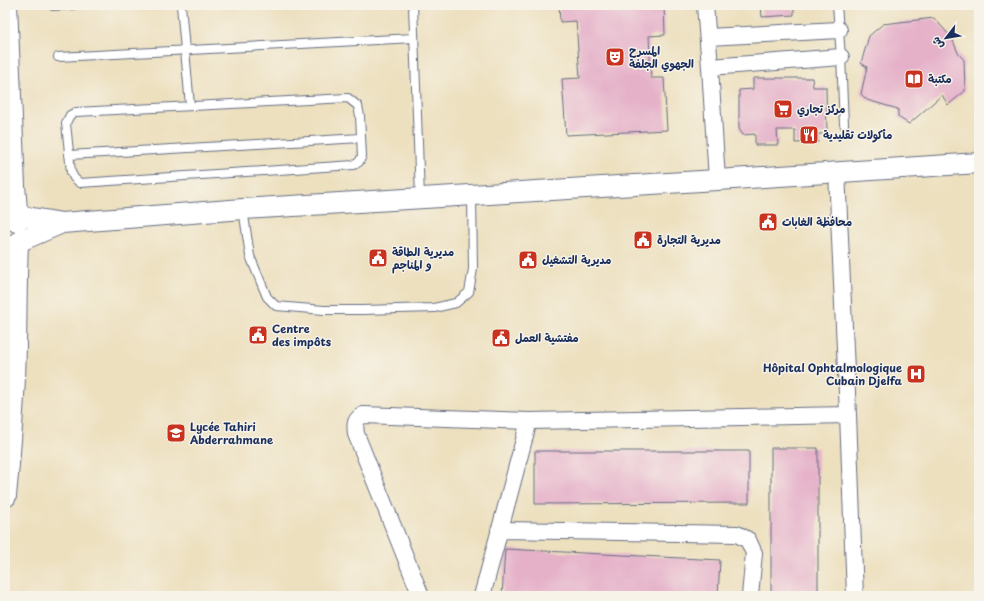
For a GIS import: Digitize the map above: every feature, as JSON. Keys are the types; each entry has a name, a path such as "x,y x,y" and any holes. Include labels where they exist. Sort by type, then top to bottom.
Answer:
{"main road":[{"path":"5,496 12,422 12,229 14,186 6,5"}],"street":[{"path":"705,5 718,180"},
{"path":"708,37 839,30"},
{"path":"710,67 841,58"},
{"path":"12,229 62,223 243,209 979,163"},
{"path":"837,172 855,596"},
{"path":"12,229 62,223"},
{"path":"420,596 356,434 355,425 358,418 363,415 529,421 848,414"},
{"path":"482,596 529,421"},
{"path":"499,530 737,534 748,540 754,553 750,596"}],"lane":[{"path":"53,6 73,5"},
{"path":"181,5 190,106"},
{"path":"413,5 420,199"},
{"path":"837,5 844,124"},
{"path":"58,57 414,38"},
{"path":"348,98 358,106 362,156 359,162 354,166 80,183 74,178 71,172 66,123 70,115 76,112 190,106 348,98"},
{"path":"69,155 361,138"},
{"path":"243,209 250,256 267,296 276,306 324,310 434,308 456,302 469,292 473,269 472,195"}],"building":[{"name":"المسرح الجهوي الجلفة","path":"559,5 664,5 665,35 649,36 651,78 664,78 667,130 566,135 562,79 580,78 576,21 560,22"},
{"path":"761,5 794,5 794,15 762,17"},
{"name":"مكتبة","path":"934,18 952,38 958,53 964,60 965,91 948,105 942,95 909,124 898,117 898,109 867,100 861,94 867,67 861,63 869,36 883,24"},
{"name":"مركز تجاري","path":"753,78 812,78 813,87 826,87 827,134 818,134 818,142 795,143 795,130 777,130 778,145 755,145 755,134 743,135 739,129 739,90 753,89"},
{"path":"771,448 818,448 818,596 771,596"},
{"path":"535,451 749,451 749,503 535,504"},
{"path":"505,549 720,560 718,596 502,596"}],"place":[{"name":"المسرح الجهوي الجلفة","path":"615,57"},
{"name":"مكتبة","path":"914,79"},
{"name":"مركز تجاري","path":"783,109"},
{"name":"مأكولات تقليدية","path":"809,135"},
{"name":"محافظة الغابات","path":"768,222"},
{"name":"مديرية التجارة","path":"643,240"},
{"name":"مديرية الطاقة و المناجم","path":"378,258"},
{"name":"مديرية التشغيل","path":"528,260"},
{"name":"Centre des impôts","path":"258,335"},
{"name":"مفتشية العمل","path":"501,338"},
{"name":"Hôpital Ophtalmologique Cubain Djelfa","path":"916,374"},
{"name":"Lycée Tahiri Abderrahmane","path":"176,433"}]}
